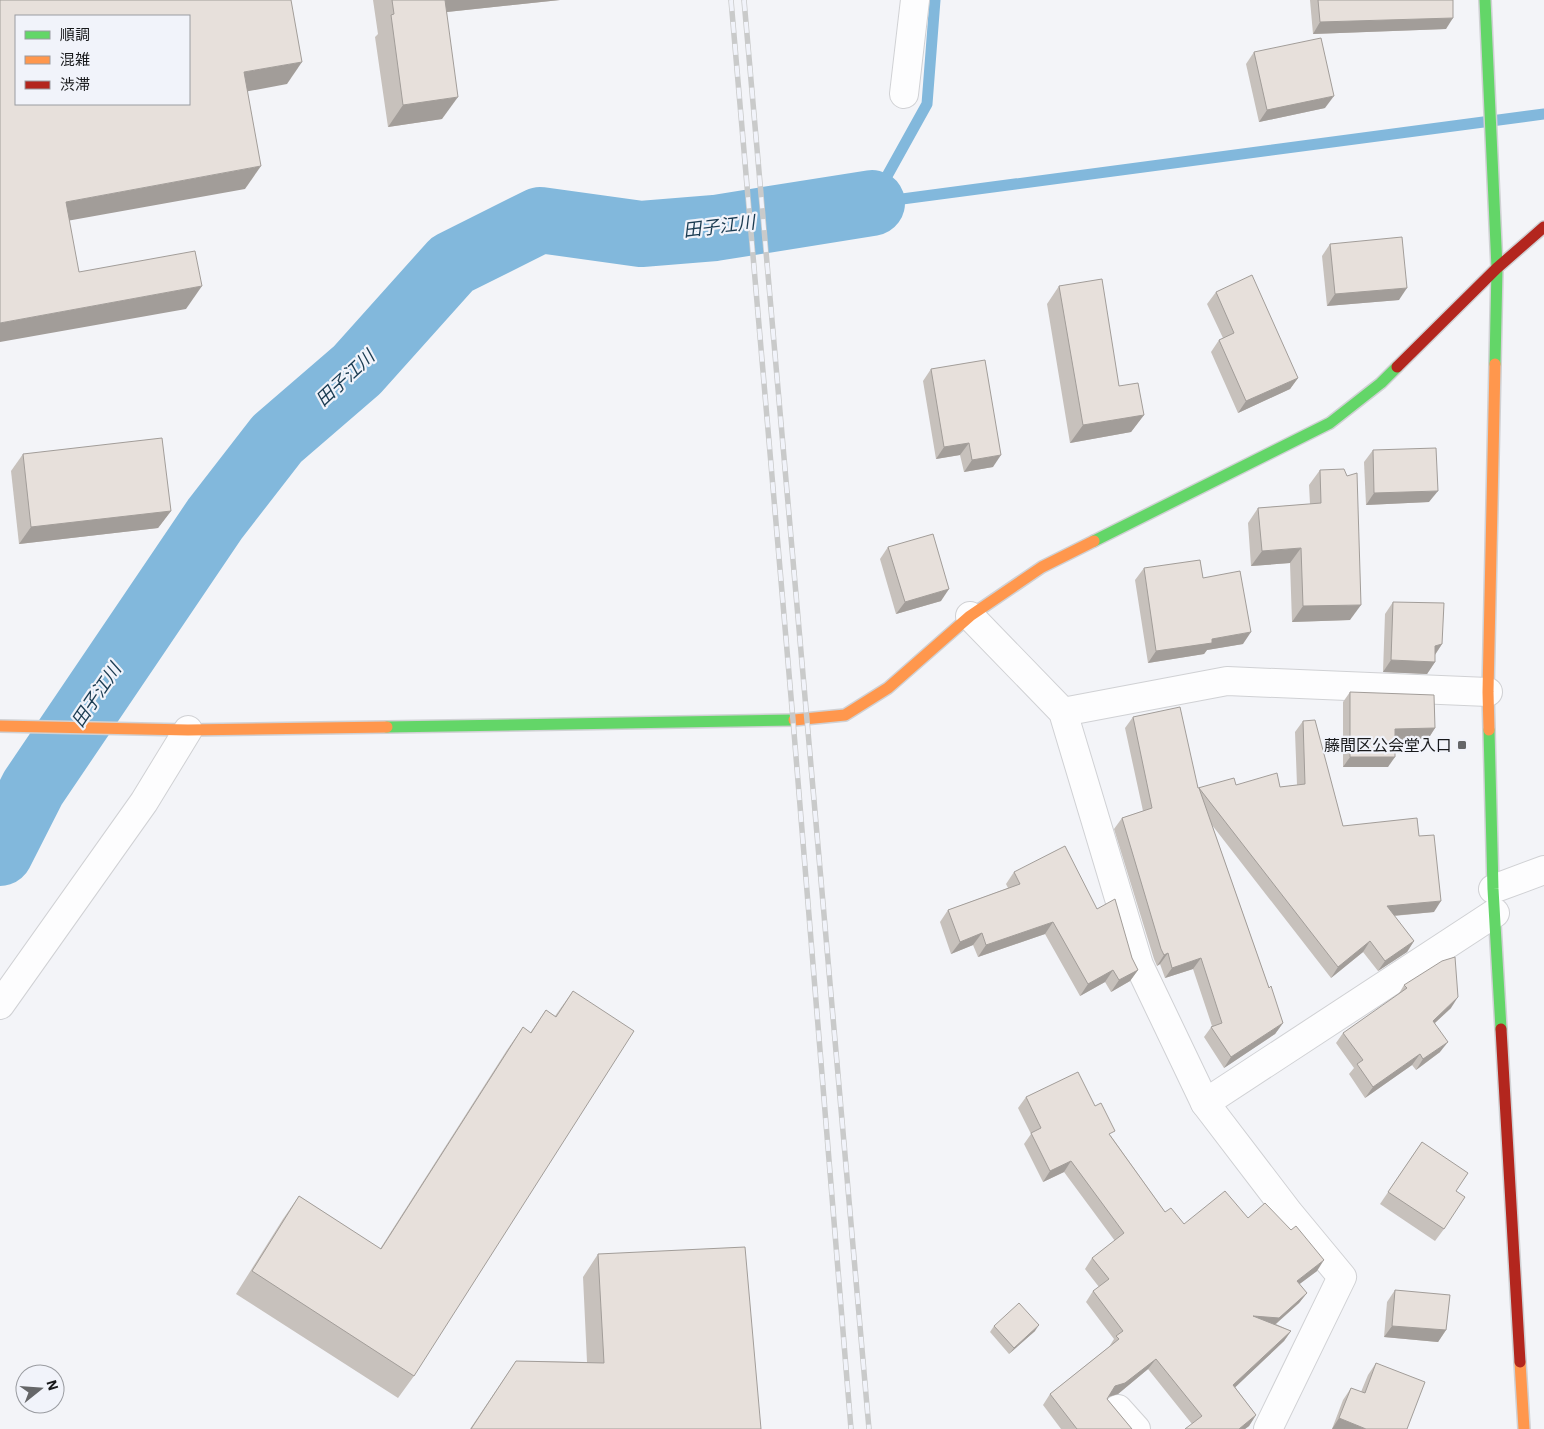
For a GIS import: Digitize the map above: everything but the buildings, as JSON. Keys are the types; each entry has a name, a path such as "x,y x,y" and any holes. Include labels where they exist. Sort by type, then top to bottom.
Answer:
{"street":[{"path":"904,94 915,0"},
{"path":"1485,0 1497,268 1488,692 1494,901 1524,1429"},
{"path":"0,726 188,730 806,720 845,715 888,688 970,616 1042,567 1330,423 1381,383 1497,268 1544,227"},
{"path":"970,616 1063,712 1139,965 1205,1103 1289,1213 1342,1277 1268,1429"},
{"path":"1063,712 1227,681 1488,692"},
{"path":"0,1005 144,802 188,730"},
{"path":"1205,1103 1494,901 1544,870"}],"waterway":[{"path":"872,203 927,104 935,0"},
{"path":"872,203 1544,114"},
{"name":"田子江川","path":"0,853 33,788 215,519 277,439 357,370 452,264 540,220 641,234 715,228 872,203"}],"railway":[{"path":"731,0 793,720 851,1429"},
{"path":"744,0 869,1429"}],"traffic: fast":[{"path":"1485,0 1497,268 1495,364"},
{"path":"1094,541 1330,423 1381,383 1397,367"},
{"path":"387,727 794,720"},
{"path":"1489,730 1493,889 1501,1029"}],"traffic: slow":[{"path":"1489,730 1488,692 1495,364"},
{"path":"794,720 845,715 888,688 970,616 1042,567 1094,541"},
{"path":"0,726 188,730 387,727"},
{"path":"1520,1362 1524,1429"}],"traffic: jam":[{"path":"1397,367 1497,268 1544,227"},
{"path":"1501,1029 1520,1362"}],"place":[{"name":"藤間区公会堂入口","path":"1462,745"}]}
